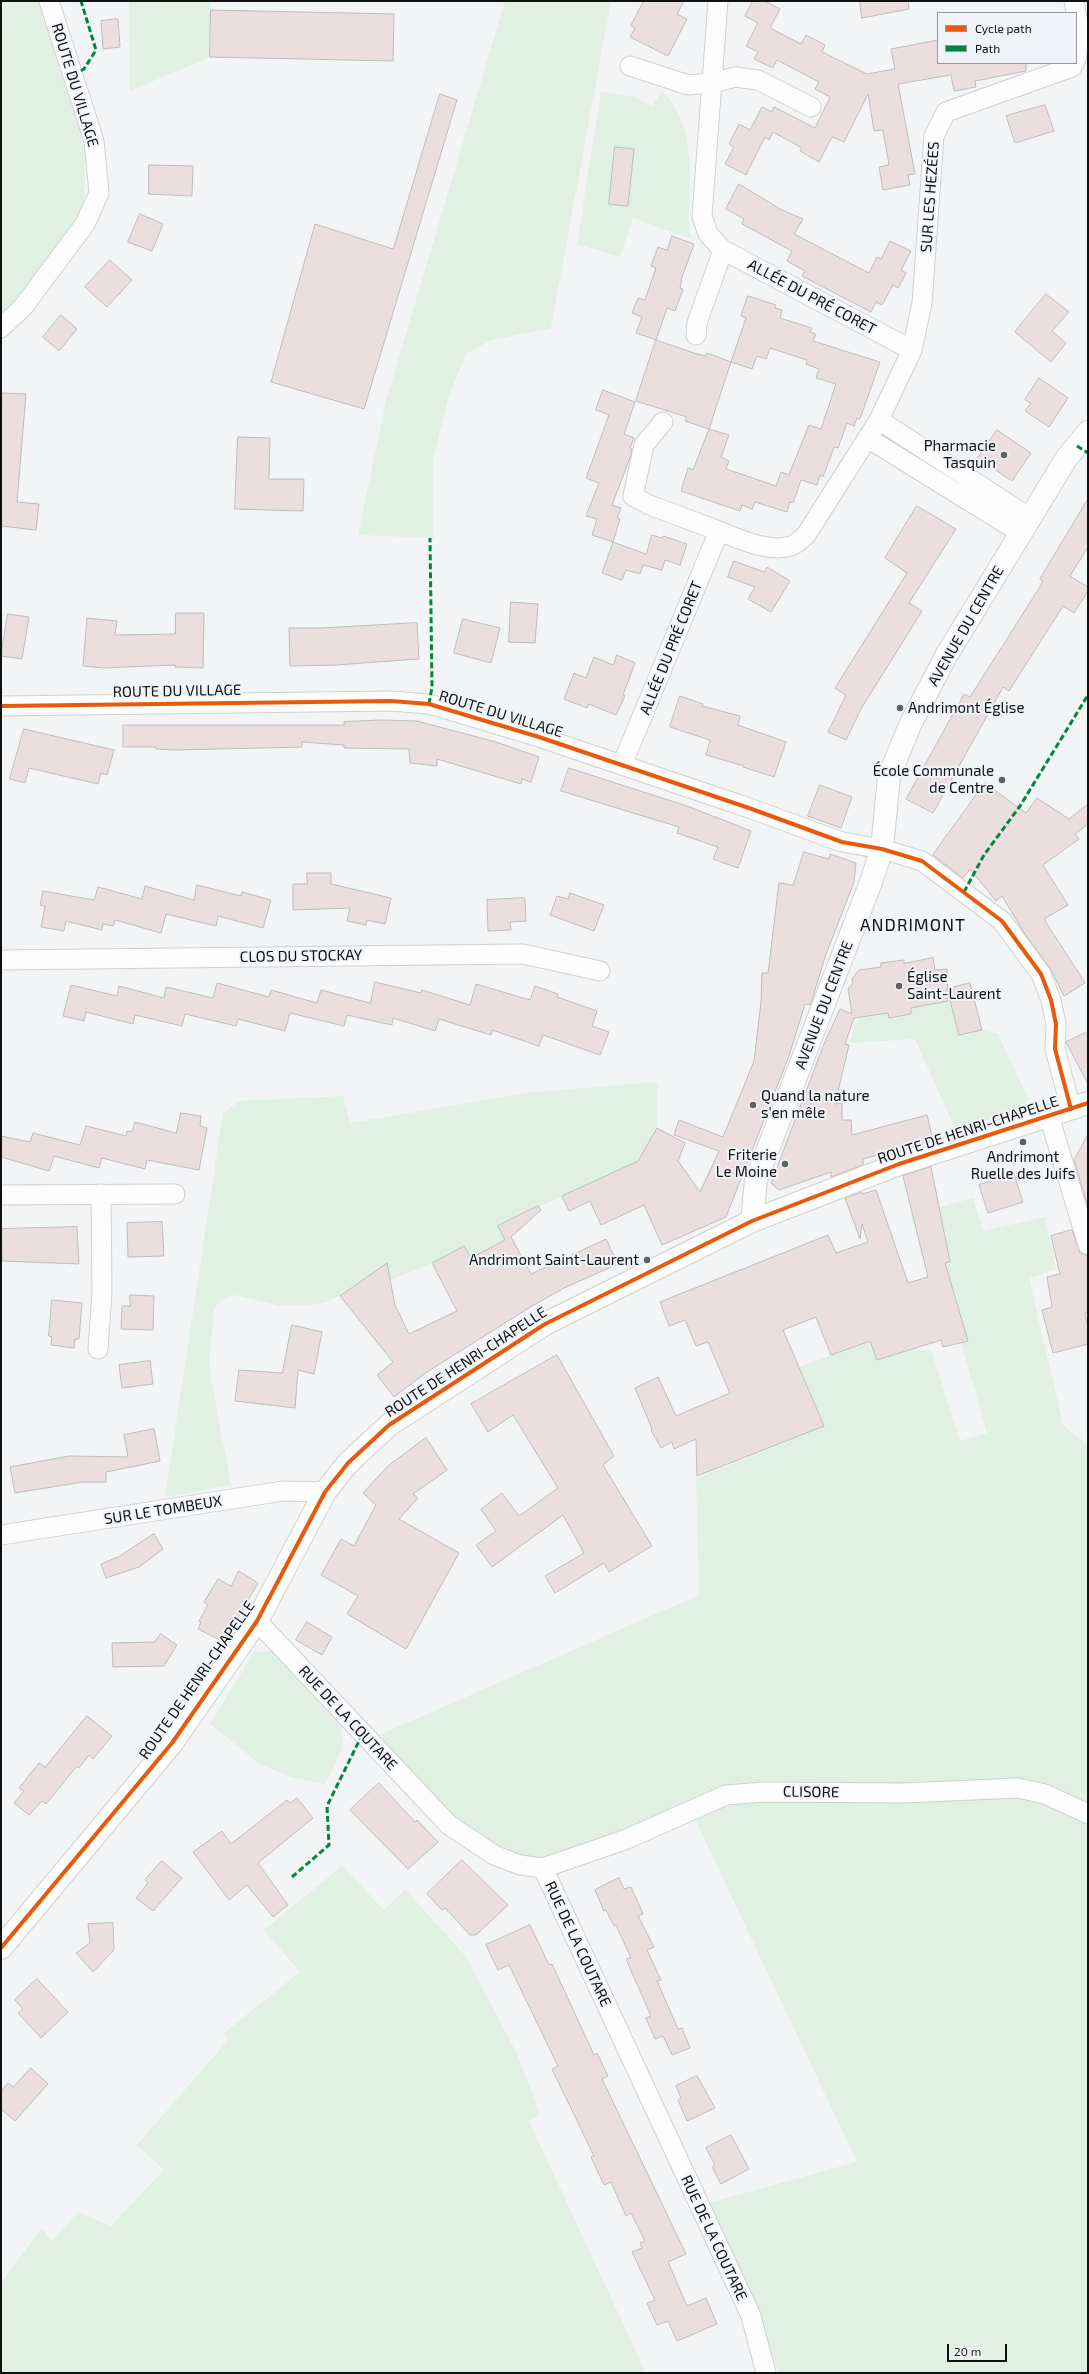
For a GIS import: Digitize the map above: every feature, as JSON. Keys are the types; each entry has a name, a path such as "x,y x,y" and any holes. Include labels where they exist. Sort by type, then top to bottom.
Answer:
{"street":[{"name":"ROUTE DU VILLAGE","path":"1,328 23,307 85,224 99,193 94,141 50,1"},
{"name":"ALLÉE DU PRÉ CORET","path":"718,1 702,216 708,234 723,250 912,350"},
{"path":"1074,1 1076,12"},
{"path":"1077,18 1080,34 1077,53"},
{"name":"SUR LES HEZÉES","path":"912,350 922,303 934,136 946,112 1047,77 1072,67 1074,64"},
{"path":"630,66 688,85 713,84 735,77 758,80 811,106"},
{"path":"696,335 697,323 723,250"},
{"path":"663,422 644,445 633,496 647,504 744,540 777,548 793,546 806,535 868,439 879,420 912,350"},
{"path":"879,420 1025,526"},
{"name":"AVENUE DU CENTRE","path":"752,1221 756,1180 871,882 882,849 889,776 910,725 946,656 1066,459 1088,432"},
{"path":"868,439 1025,526"},
{"name":"ALLÉE DU PRÉ CORET","path":"622,765 719,531"},
{"name":"ROUTE DU VILLAGE","path":"1,706 391,700 429,704 622,765 842,842 882,849 922,861 973,898 1002,922 1041,974 1055,1018 1055,1050 1079,1106"},
{"name":"CLOS DU STOCKAY","path":"1,960 523,954 600,972"},
{"name":"ROUTE DE HENRI-CHAPELLE","path":"1,1948 172,1743 257,1621 325,1492 348,1463 389,1425 545,1324 752,1221 899,1164 1079,1106"},
{"path":"1049,1116 1088,1245"},
{"path":"98,1349 102,1292 101,1194"},
{"path":"1,1195 175,1194"},
{"name":"SUR LE TOMBEUX","path":"1,1535 283,1490 325,1492"},
{"name":"RUE DE LA COUTARE","path":"257,1621 449,1825 494,1855 520,1865 543,1868 750,2316 766,2373"},
{"name":"CLISORE","path":"543,1868 627,1839 726,1795 764,1792 904,1793 1018,1788 1045,1794 1088,1814"}],"green space":[{"path":"1,1 38,1 85,149 84,219 64,244 1,315"},
{"path":"129,1 211,1 210,57 130,91"},
{"path":"505,1 611,1 551,328 491,340 466,354 449,395 433,460 434,538 358,535 386,401"},
{"path":"662,91 674,105 682,121 687,139 690,175 689,230 692,239 633,218 620,257 577,244 601,92 636,97 652,106"},
{"path":"948,992 959,1035 982,1030 998,1034 1028,1098 1023,1107 956,1131 915,1039 849,1043 858,1018 888,1013 889,1017 911,1014 911,1008 940,1003 938,993"},
{"path":"658,1082 657,1128 638,1161 498,1226 505,1240 471,1258 464,1246 432,1263 390,1280 387,1263 340,1296 325,1302 306,1306 281,1306 234,1295 220,1301 214,1309 210,1373 231,1485 165,1497 223,1113 239,1101 343,1096 350,1123 534,1092"},
{"path":"973,1198 983,1231 1045,1217 1056,1269 1029,1278 1063,1425 1088,1446 1088,1805 1030,1779 896,1786 737,1786 556,1858 535,1860 526,1860 500,1852 479,1841 459,1827 424,1792 377,1736 699,1595 696,1479 824,1426 799,1367 870,1341 877,1360 914,1349 932,1352 960,1441 987,1433 961,1343 945,1263 950,1262 939,1207"},
{"path":"272,1651 340,1726 342,1734 341,1749 336,1763 325,1784 290,1777 260,1764 210,1724 254,1652"},
{"path":"768,1799 1046,1799 1088,1823 1088,2373 779,2373 745,2283 705,2204 857,2162 693,1815 721,1807"},
{"path":"342,1866 384,1910 405,1889 467,1958 518,2056 540,2114 529,2121 646,2373 1,2373 1,2282 42,2228 52,2241 78,2212 111,2226 164,2170 137,2145 229,2039 224,2033 300,1972 264,1930"}],"building":[{"path":"644,1 684,1 677,14 687,19 668,56 630,37 635,28 631,26"},
{"path":"753,1 765,1 780,9 770,28 801,44 806,35 825,45 822,52 867,74 895,69 891,49 937,40 937,64 1026,64 1026,71 975,81 976,87 954,91 951,75 898,84 915,174 908,175 910,185 883,190 879,167 889,165 883,130 874,131 868,94 844,142 832,137 819,162 800,151 802,148 773,132 769,140 765,137 746,175 725,164 734,147 729,144 739,124 750,130 762,107 772,112 774,107 815,128 830,97 815,89 819,82 777,60 773,68 754,59 758,52 746,46 758,23 745,16"},
{"path":"860,1 908,1 909,9 862,18"},
{"path":"211,10 394,14 393,61 210,57"},
{"path":"118,19 120,47 103,49 101,21"},
{"path":"440,94 457,100 364,409 271,382 315,224 393,249"},
{"path":"1045,105 1054,131 1015,143 1006,116"},
{"path":"615,147 634,149 628,206 609,204"},
{"path":"149,165 193,166 192,196 149,194"},
{"path":"739,184 782,210 803,219 794,234 869,273 877,257 881,259 890,241 911,251 901,270 906,273 898,288 893,285 882,305 876,302 871,312 802,276 805,271 787,261 792,251 742,224 744,219 726,209"},
{"path":"140,214 163,224 152,251 128,242"},
{"path":"672,236 694,244 682,277 680,288 683,289 675,311 667,308 656,340 636,333 642,317 632,313 638,298 645,300 656,268 651,266 658,247 667,250"},
{"path":"110,260 132,280 107,307 85,287"},
{"path":"1046,294 1069,312 1052,331 1066,343 1051,362 1015,332"},
{"path":"748,296 776,305 775,308 782,310 780,318 812,328 810,332 816,334 813,341 880,362 860,419 857,418 854,426 847,423 838,448 834,447 823,477 820,475 817,485 801,480 793,503 790,502 787,512 755,502 752,509 742,505 740,511 681,491 688,468 693,470 709,429 729,435 721,457 729,461 726,469 776,486 781,472 789,475 809,425 821,429 836,384 816,378 819,369 806,364 807,360 770,348 766,359 757,356 752,369 731,362 746,318 741,316"},
{"path":"61,315 77,329 59,351 43,337"},
{"path":"656,340 697,354 706,356 707,353 731,362 709,429 685,421 687,417 636,401"},
{"path":"1039,378 1068,398 1049,427 1025,411 1031,403 1025,400"},
{"path":"603,390 635,402 624,434 634,438 630,448 632,449 631,455 612,505 621,508 617,518 620,519 613,542 592,535 597,519 586,516 599,483 586,478 609,415 596,410"},
{"path":"2,393 26,394 17,502 39,504 36,530 1,526"},
{"name":"Pharmacie Tasquin","path":"997,430 1031,453 1012,481 978,458"},
{"path":"238,437 270,438 269,479 304,479 303,511 235,509"},
{"path":"1088,499 1088,547 1070,576 1088,587 1088,591 1074,613 1063,606 1009,691 1003,687 933,813 906,799 964,694 970,697 1043,582 1040,579"},
{"path":"917,506 956,529 909,603 922,611 861,709 846,740 828,732 846,695 835,688 907,573 885,558"},
{"path":"652,535 662,538 663,536 687,544 680,565 665,560 662,570 643,565 640,574 626,570 622,580 602,573 613,542 646,554"},
{"path":"734,561 764,572 767,567 790,581 771,612 748,599 755,587 728,577"},
{"path":"511,602 538,604 535,643 509,642"},
{"path":"176,613 204,613 203,668 175,667 175,665 103,668 83,666 87,618 117,621 115,635 175,634"},
{"path":"8,614 29,617 22,659 1,656"},
{"path":"463,619 500,628 491,663 454,653"},
{"path":"417,623 419,659 336,665 290,666 289,628 321,628"},
{"path":"617,655 635,663 623,695 625,696 616,715 589,704 587,708 564,699 574,673 586,678 594,657 613,665"},
{"path":"680,696 703,704 702,706 740,716 738,725 786,742 774,777 743,767 744,766 706,755 710,740 670,727"},
{"path":"381,720 417,721 496,742 539,757 531,782 522,779 521,784 437,759 437,766 410,763 409,749 344,748 344,745 302,742 302,747 175,750 156,749 156,747 123,747 123,725 344,725 344,722"},
{"path":"24,729 114,750 107,775 101,773 98,784 29,768 25,783 10,779"},
{"path":"569,768 687,806 751,831 738,868 713,859 718,847 677,833 679,827 561,791"},
{"path":"985,783 1026,813 1037,798 1069,819 1088,804 1088,824 1075,834 1079,839 1043,865 1068,905 1044,919 1085,983 1064,996 1050,968 1025,934 1002,896 996,901 970,869 963,878 933,855"},
{"path":"820,785 852,797 841,828 808,816"},
{"path":"804,852 829,859 830,854 856,863 854,882 825,957 812,1000 810,1005 805,1004 789,1056 726,1217 662,1245 644,1205 601,1225 590,1201 569,1211 562,1196 638,1161 657,1128 685,1143 678,1161 700,1192 719,1151 674,1135 679,1120 723,1137 754,1061 761,1002 762,973 768,973 779,883 793,885"},
{"path":"307,873 331,873 331,884 391,898 385,924 367,920 366,925 347,921 350,908 293,910 293,884 307,884"},
{"path":"197,885 241,896 242,892 271,900 263,928 218,916 216,926 166,914 161,933 115,920 113,926 103,924 102,930 66,921 64,931 41,927 45,906 40,905 43,891 94,900 98,887 142,899 145,886 194,900"},
{"path":"570,893 604,905 594,931 550,915 557,896 568,899"},
{"path":"525,898 526,921 510,922 511,930 488,931 487,900"},
{"path":"933,958 935,970 947,969 948,1001 911,1008 911,1014 889,1018 888,1013 854,1018 845,1044 849,1045 835,1104 842,1103 842,1120 851,1120 852,1135 927,1115 933,1140 897,1152 896,1150 863,1159 863,1165 831,1177 831,1172 779,1190 771,1183 824,1044 840,1009 852,1014 848,989 853,983 852,979 859,970 881,967 881,963 904,960 904,963"},
{"path":"375,982 421,993 422,990 470,1005 476,984 530,1000 535,986 558,994 557,997 597,1011 592,1026 609,1032 600,1055 543,1035 539,1046 492,1030 491,1035 439,1019 435,1031 393,1018 392,1025 347,1015 344,1026 290,1013 285,1031 238,1019 236,1026 185,1014 182,1026 135,1015 133,1024 86,1012 84,1021 63,1016 71,985 117,996 119,986 164,998 166,987 213,998 217,983 269,997 271,990 317,1003 321,990 370,1003"},
{"path":"970,983 982,1030 959,1035 947,989"},
{"path":"1088,1032 1088,1084 1066,1042"},
{"path":"181,1113 201,1116 200,1126 207,1128 199,1170 147,1160 145,1169 102,1158 99,1168 54,1156 49,1171 1,1157 1,1136 30,1142 33,1133 80,1145 86,1126 126,1136 127,1131 132,1132 135,1122 176,1133"},
{"path":"1088,1135 1088,1207 1074,1160"},
{"path":"931,1167 950,1262 945,1263 968,1341 943,1347 941,1340 877,1360 870,1341 831,1355 816,1317 783,1330 824,1426 697,1476 696,1439 674,1449 672,1442 661,1448 651,1430 652,1429 635,1388 658,1377 676,1416 730,1393 708,1342 696,1346 685,1320 669,1326 660,1302 828,1235 836,1253 868,1242 862,1224 860,1239 845,1198 862,1192 862,1194 876,1190 908,1283 928,1277 903,1176"},
{"path":"1014,1174 1023,1202 988,1213 979,1185"},
{"path":"538,1206 541,1210 511,1237 531,1274 606,1239 618,1264 564,1288 532,1306 427,1372 394,1397 377,1375 393,1362 340,1296 387,1263 395,1305 409,1334 457,1311 432,1263 464,1246 471,1258 505,1240 498,1226"},
{"path":"162,1222 164,1256 128,1257 127,1223"},
{"path":"77,1227 79,1264 2,1261 1,1229"},
{"path":"1072,1230 1080,1253 1088,1256 1088,1312 1085,1313 1088,1328 1088,1344 1053,1353 1042,1310 1052,1307 1047,1277 1060,1274 1051,1236"},
{"path":"130,1295 154,1296 153,1330 121,1329 122,1306 130,1306"},
{"path":"52,1300 82,1303 79,1339 75,1339 74,1348 51,1345 52,1337 49,1336"},
{"path":"292,1325 322,1332 314,1374 298,1370 295,1408 235,1401 239,1370 282,1373"},
{"path":"557,1355 614,1456 603,1465 652,1546 609,1572 604,1563 555,1593 545,1576 584,1553 563,1515 492,1567 476,1545 496,1531 481,1509 502,1493 519,1516 558,1488 513,1415 488,1432 471,1404"},
{"path":"150,1361 153,1384 122,1388 119,1365"},
{"path":"154,1429 160,1461 106,1472 106,1482 83,1482 15,1493 10,1467 69,1456 128,1457 124,1435"},
{"path":"426,1438 447,1470 413,1494 418,1498 399,1519 459,1553 406,1649 347,1614 358,1596 321,1575 341,1539 354,1546 376,1505 363,1493 388,1466"},
{"path":"154,1534 163,1549 139,1567 106,1578 101,1564 118,1557"},
{"path":"239,1571 258,1583 224,1642 198,1629 201,1622 199,1621 208,1605 204,1602 218,1579 231,1586"},
{"path":"307,1622 332,1637 322,1655 296,1640"},
{"path":"161,1634 177,1645 164,1666 113,1667 112,1643 154,1642"},
{"path":"87,1716 112,1736 93,1759 89,1755 79,1768 77,1766 46,1804 42,1801 29,1815 14,1803 24,1791 19,1788 39,1763 45,1767"},
{"path":"379,1783 415,1822 417,1820 438,1842 408,1869 350,1810"},
{"path":"297,1798 313,1818 258,1863 288,1905 273,1917 247,1885 229,1900 193,1852 222,1831 231,1844 287,1800 290,1803"},
{"path":"462,1860 508,1905 476,1935 470,1935 445,1908 442,1910 427,1894"},
{"path":"162,1861 182,1878 153,1911 136,1898 148,1883 145,1880"},
{"path":"619,1878 624,1889 631,1887 643,1914 638,1916 654,1947 647,1950 661,1980 657,1981 678,2029 682,2028 690,2048 672,2055 663,2036 655,2039 646,2018 651,2016 626,1959 631,1958 616,1925 614,1926 606,1910 604,1911 595,1890"},
{"path":"113,1923 114,1950 93,1972 76,1953 90,1943 88,1924"},
{"path":"530,1925 549,1965 552,1964 594,2055 597,2053 608,2076 602,2079 686,2254 668,2262 687,2306 706,2298 717,2324 677,2341 668,2321 657,2325 647,2303 655,2300 632,2252 642,2248 640,2243 645,2241 631,2213 626,2216 611,2182 604,2185 591,2157 594,2156 552,2069 558,2066 509,1965 498,1970 486,1945"},
{"path":"37,1979 68,2012 41,2038 18,2013 23,2009 15,2000"},
{"path":"31,2068 48,2084 15,2121 1,2109 1,2091 8,2083 13,2087"},
{"path":"697,2076 715,2108 687,2121 678,2100 681,2098 676,2086"},
{"path":"731,2135 749,2169 721,2184 712,2167 715,2165 706,2148"}],"marked path":[{"path":"73,75 84,69 96,50 81,1"},
{"path":"1077,446 1088,453"},
{"path":"429,704 432,687 430,538"},
{"path":"964,892 984,855 1020,806 1088,695"},
{"path":"292,1877 329,1845 327,1806 363,1733"}],"cycle path":[{"path":"1,706 391,701 429,704 539,737 749,808 842,842 882,849 922,861 1002,921 1041,974 1051,1000 1056,1024 1055,1049 1071,1109"},
{"path":"1,1948 172,1743 257,1621 325,1492 348,1463 389,1425 545,1324 752,1221 899,1164 1088,1103"}],"place":[{"name":"Pharmacie Tasquin","path":"1004,455"},
{"name":"Andrimont Église","path":"900,708"},
{"name":"École Communale de Centre","path":"1002,780"},
{"name":"Église Saint-Laurent","path":"899,986"},
{"name":"Quand la nature s'en mêle","path":"753,1105"},
{"name":"Andrimont Ruelle des Juifs","path":"1023,1142"},
{"name":"Friterie Le Moine","path":"785,1164"},
{"name":"Andrimont Saint-Laurent","path":"647,1260"}],"district":[{"name":"ANDRIMONT","path":"913,925"}]}
